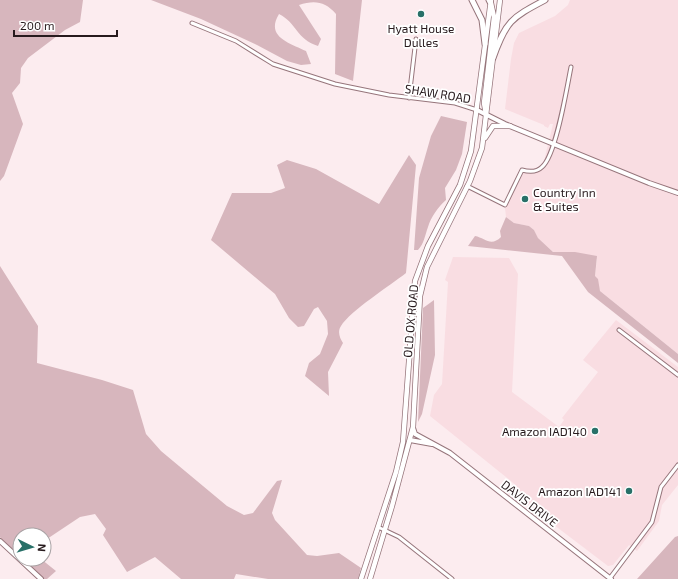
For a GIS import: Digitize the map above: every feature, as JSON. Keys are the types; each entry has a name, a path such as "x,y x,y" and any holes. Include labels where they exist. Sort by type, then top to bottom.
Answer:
{"highway":[{"path":"472,0 482,20 485,44"},
{"path":"493,58 500,39 509,23 526,9 545,0"}],"main road":[{"name":"OLD OX ROAD","path":"361,579 400,456 405,430 415,281 428,246 464,172 473,141 490,0"},
{"path":"487,115 484,103 494,17 490,0"},
{"name":"OLD OX ROAD","path":"370,579 410,440 422,286 431,258 467,186 482,145 487,115 500,0"},
{"path":"482,145 493,126 510,126"},
{"path":"405,430 410,440"}],"street":[{"name":"SHAW ROAD","path":"192,23 236,41 273,64 350,88 409,98 455,103 477,110 553,144 649,183 678,193"},
{"path":"409,98 416,39"},
{"path":"467,186 505,204 522,170 532,172 542,168 548,159 560,122 571,67"},
{"path":"619,330 678,375"},
{"name":"DAVIS DRIVE","path":"412,427 415,434 435,444 453,456 611,578"},
{"name":"DAVIS DRIVE","path":"410,440 435,444"},
{"path":"611,578 652,522 661,487 678,465"},
{"path":"378,527 385,529 399,537 452,579"},
{"path":"0,542 41,579"}],"shaded area":[{"path":"0,0 83,0 80,22 65,30 28,58 21,68 20,83 12,93 23,124 4,176 0,181"},
{"path":"151,0 362,0 353,81 335,74 336,14 328,6 314,2 299,5 321,39 318,46 305,39 290,22 279,14 275,22 277,34 281,38 306,51 311,64 301,65 287,61 257,45 201,19"},
{"path":"570,0 678,0 678,354 600,291 595,276 597,259 562,252 553,252 538,238 534,230 529,226 514,223 506,217 505,208 524,169 538,168 544,161 553,124 550,124 548,128 505,109 514,43 519,33 555,16 568,5"},
{"path":"441,116 467,122 462,154 456,170 445,188 446,200 429,223 420,248 418,250 414,250 419,178 431,136"},
{"path":"409,155 416,165 406,273 353,313 341,326 339,333 343,343 328,372 329,396 305,376 309,363 320,354 328,334 327,321 318,307 314,309 304,326 298,327 289,318 275,294 211,240 232,193 271,193 285,188 277,165 287,160 316,169 379,204"},
{"path":"506,217 514,223 529,226 534,230 538,238 553,252 575,252 597,256 595,276 598,279 600,291 678,354 678,363 588,292 562,256 468,246 475,236 491,242 501,237 500,231"},
{"path":"453,257 509,258 518,274 512,392 559,427 564,420 562,418 598,372 583,360 616,320 678,367 678,485 662,505 659,521 637,551 629,545 613,565 608,566 512,493 517,486 430,416 434,395 442,384 448,282 445,280"},
{"path":"0,266 38,326 37,363 102,380 133,390 146,434 161,451 227,506 244,515 253,513 277,481 282,480 272,513 275,520 307,555 317,556 339,553 361,568 358,579 268,579 236,574 234,579 181,579 155,557 127,572 103,535 106,529 95,514 80,517 52,536 52,527 12,527 12,549 0,537"},
{"path":"434,300 435,355 422,414 418,422 423,308"},
{"path":"678,536 678,579 637,579 675,537"},
{"path":"30,567 51,567 56,571 47,579 42,579"}],"place":[{"name":"Hyatt House Dulles","path":"421,14"},
{"name":"Country Inn & Suites","path":"525,199"},
{"name":"Amazon IAD140","path":"595,431"},
{"name":"Amazon IAD141","path":"629,491"}]}
